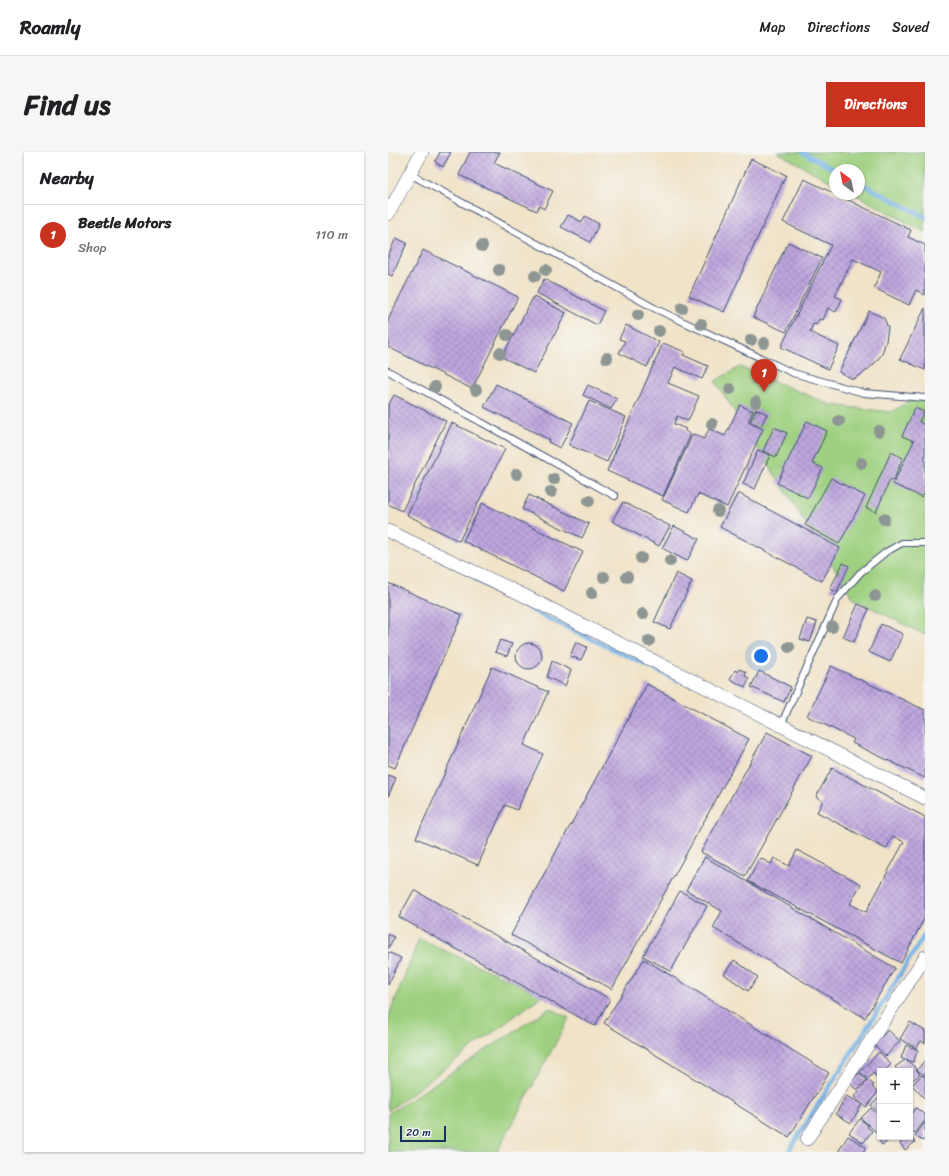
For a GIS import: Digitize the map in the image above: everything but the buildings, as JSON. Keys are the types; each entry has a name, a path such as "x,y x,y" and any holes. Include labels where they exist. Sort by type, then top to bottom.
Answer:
{"street":[{"path":"388,214 422,152"},
{"path":"388,531 521,594 925,798"},
{"path":"807,1139 925,957"}],"lane":[{"path":"410,174 656,309 793,373 864,393 925,398"},
{"path":"388,372 616,496"},
{"path":"781,725 838,598 860,573 886,552 902,543 925,543"}],"green space":[{"path":"777,152 925,152 925,232 865,200 865,164 829,164 829,181"},
{"path":"740,367 831,405 891,412 916,397 925,400 925,635 854,599 715,381"},
{"path":"419,939 543,995 388,1111 388,1018"},
{"path":"550,1008 569,1018 497,1152 388,1152 388,1114"}],"waterway":[{"path":"802,152 829,167"},
{"path":"865,185 925,217"},
{"path":"477,580 543,616 678,680"},
{"path":"788,1152 925,934"}],"place":[{"name":"Beetle Motors","path":"764,392"}]}
